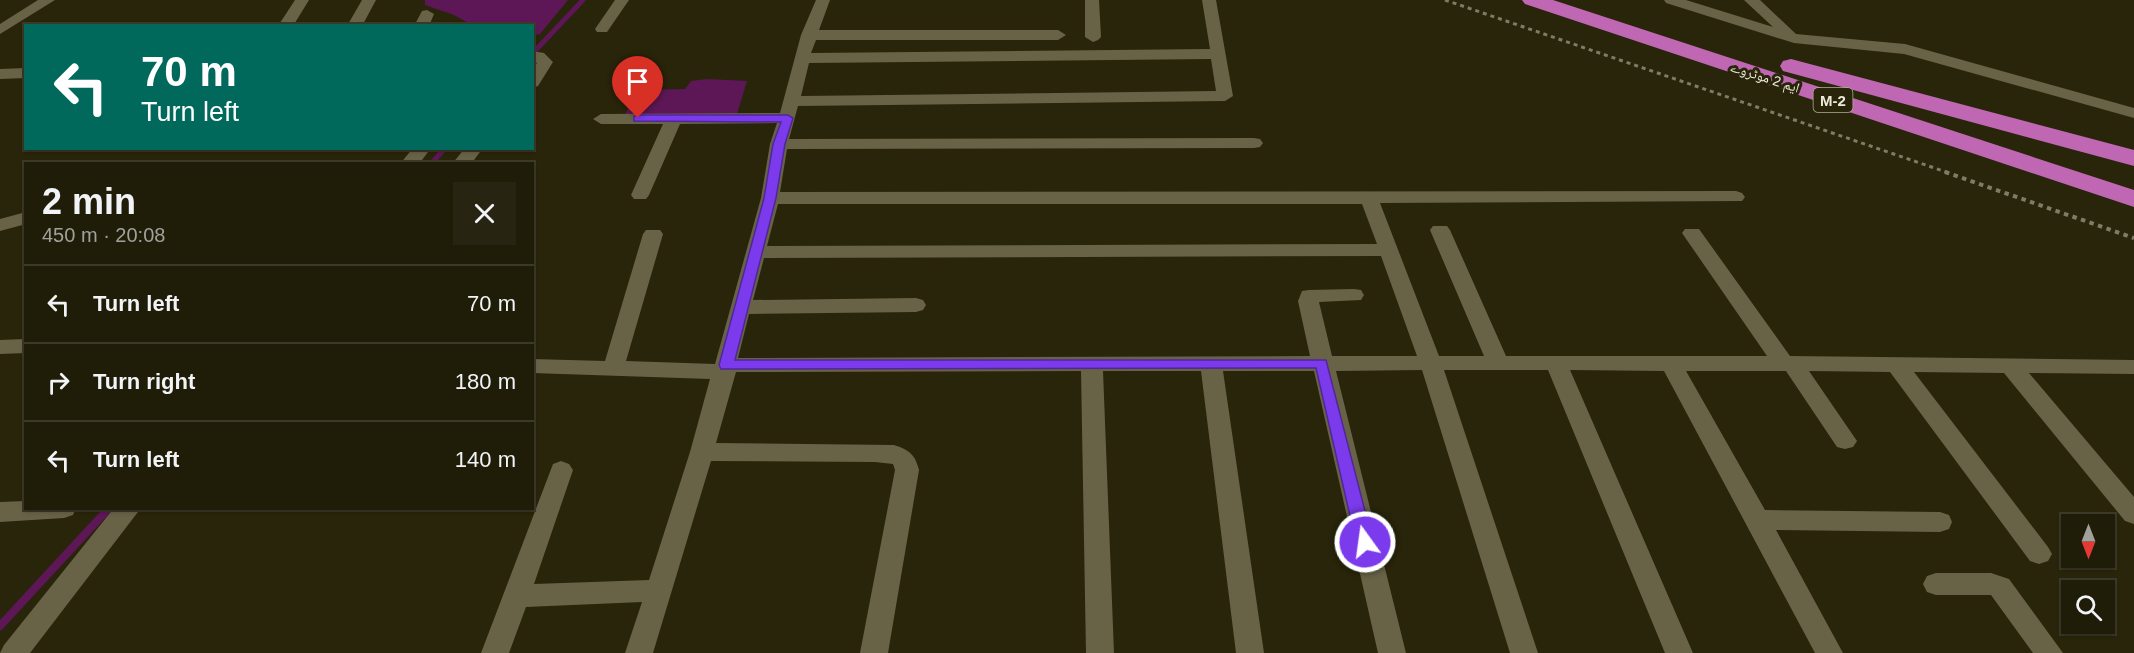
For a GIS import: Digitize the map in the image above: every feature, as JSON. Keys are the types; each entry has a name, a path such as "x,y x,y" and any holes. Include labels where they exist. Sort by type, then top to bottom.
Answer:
{"highway":[{"name":"ایم 2 موٹروے","path":"1532,0 2134,199"},
{"name":"ایم 2 موٹروے","path":"1578,0 2134,180"},
{"path":"1733,50 2134,158"}],"street":[{"path":"0,32 48,0"},
{"path":"286,24 302,0"},
{"path":"355,24 369,0"},
{"path":"602,29 622,0"},
{"path":"639,653 726,369 754,252 770,198 779,144 809,35 823,0"},
{"path":"1092,0 1093,37"},
{"path":"601,119 674,118 790,110 1225,96 1209,0"},
{"path":"1671,0 1794,38 1905,49 2134,113"},
{"path":"1751,0 1794,38"},
{"path":"0,10 28,12"},
{"path":"0,32 24,34"},
{"path":"809,35 1058,35"},
{"path":"802,58 1218,54"},
{"path":"534,81 545,62 536,56"},
{"path":"2,76 24,73"},
{"path":"640,195 674,118"},
{"path":"779,144 1254,143"},
{"path":"411,162 421,150"},
{"path":"463,162 473,150"},
{"path":"770,198 1736,197"},
{"path":"1369,198 1431,363 1524,653"},
{"path":"0,225 24,219"},
{"path":"1440,230 1498,363"},
{"path":"1692,233 1845,441"},
{"path":"613,369 653,234"},
{"path":"754,252 1389,250"},
{"path":"1354,295 1309,297 1308,301 1392,653"},
{"path":"742,307 916,305"},
{"path":"0,347 24,346"},
{"path":"1556,363 1679,653"},
{"path":"534,366 726,369 1092,364 1556,363 2134,367"},
{"path":"1092,364 1100,653"},
{"path":"1211,364 1250,653"},
{"path":"1671,364 1829,653"},
{"path":"1896,364 2039,554"},
{"path":"2010,365 2134,514"},
{"path":"702,452 875,453 894,454 904,459 907,470 874,653"},
{"path":"495,653 561,470"},
{"path":"0,512 32,510"},
{"path":"14,653 127,510"},
{"path":"1758,520 1940,522"},
{"path":"1936,584 1991,584 2000,587 2049,653"},
{"path":"517,596 658,591"}],"path":[{"path":"1445,0 1725,94 2134,238"}],"shaded area":[{"path":"425,0 568,0 540,34 534,36 534,24 470,24 454,15 425,5"},
{"path":"707,79 747,81 737,114 625,115 636,90 685,89 691,81"}],"waterway":[{"path":"534,52 583,0"},
{"path":"433,162 443,150"},
{"path":"0,626 107,510"}],"route":[{"path":"638,118 788,118 779,144 770,198 726,365 1322,363 1365,542"}]}
